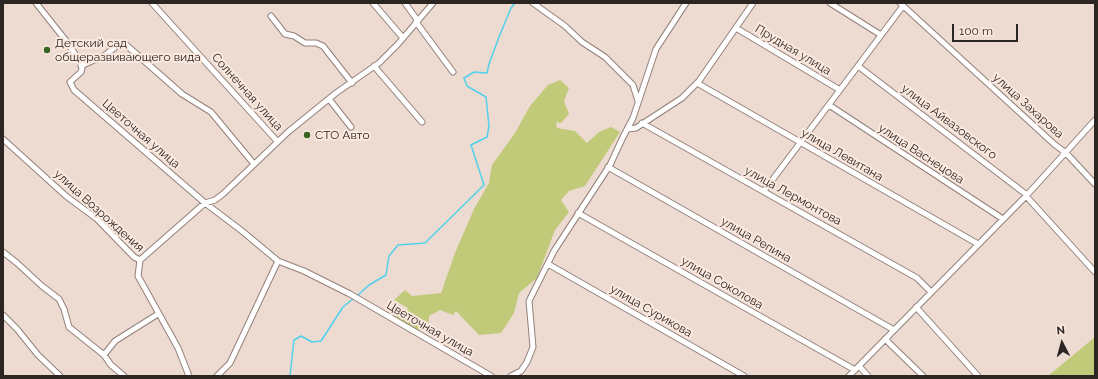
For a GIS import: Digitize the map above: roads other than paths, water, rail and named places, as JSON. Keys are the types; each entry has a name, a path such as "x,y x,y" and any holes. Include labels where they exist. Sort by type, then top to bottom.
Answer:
{"street":[{"path":"36,3 67,42 82,66 94,60 100,59 118,45 125,44 182,94 211,112 254,164"},
{"name":"Солнечная улица","path":"152,3 278,141"},
{"path":"373,3 403,38"},
{"path":"405,3 453,72"},
{"path":"140,260 205,203 215,200 222,194 278,141 329,99 352,83 388,54 433,3"},
{"path":"533,3 565,26 582,42 605,57 633,85 639,102"},
{"path":"511,376 521,371 527,362 533,347 529,301 554,251 608,167 634,118 656,49 686,3"},
{"path":"628,129 636,128 682,98 697,83 753,3"},
{"path":"830,3 881,35"},
{"path":"764,191 881,35 902,4"},
{"name":"улица Захарова","path":"902,4 1066,153 1095,184"},
{"path":"271,16 285,34 294,36 306,43 316,43 323,46 352,83"},
{"name":"Прудная улица","path":"736,28 840,90"},
{"name":"Цветочная улица","path":"82,66 80,72 70,82 74,90 205,203 278,261 304,271 350,294 491,376"},
{"path":"374,66 422,122"},
{"name":"улица Айвазовского","path":"858,66 1026,196 1095,272"},
{"name":"улица Левитана","path":"697,83 978,244"},
{"path":"329,99 351,127"},
{"name":"улица Васнецова","path":"829,105 1003,219"},
{"path":"850,376 1026,196 1095,120"},
{"name":"улица Лермонтова","path":"642,123 917,278 931,292"},
{"name":"улица Возрождения","path":"3,139 66,196 97,219 134,257 140,260 138,276 178,348 189,376"},
{"name":"улица Репина","path":"608,167 894,330"},
{"name":"улица Соколова","path":"578,213 857,368 868,376"},
{"path":"3,252 59,299 64,309 68,327 104,355 111,365 124,376"},
{"path":"217,376 230,363 278,261"},
{"name":"улица Сурикова","path":"548,264 744,376"},
{"path":"916,307 978,376"},
{"path":"104,355 115,341 158,314"},
{"path":"3,315 17,329 38,355 60,376"},
{"path":"885,339 923,376"}],"waterway":[{"path":"357,296 369,285 386,275 389,256 398,245 425,243 484,185 471,145 487,137 489,126 486,97 467,86 464,78 474,72 487,73 499,37 511,8 515,3"},
{"path":"290,376 294,340 301,336 312,342 321,341 343,307 354,298"}],"place":[{"name":"Детский сад общеразвивающего вида","path":"47,50"},
{"name":"СТО Авто","path":"307,135"}]}
